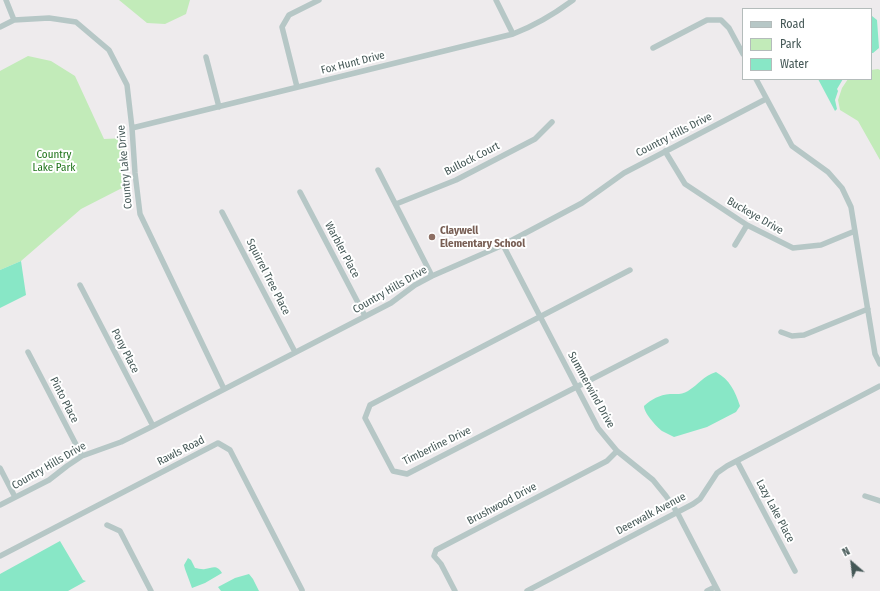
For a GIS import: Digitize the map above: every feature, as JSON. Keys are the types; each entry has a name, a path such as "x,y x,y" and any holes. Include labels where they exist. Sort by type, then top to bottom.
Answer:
{"street":[{"path":"6,0 14,20"},
{"path":"297,87 282,27 289,15 319,0"},
{"path":"496,0 513,34"},
{"name":"Fox Hunt Drive","path":"132,128 513,34 531,27 556,13 573,0"},
{"name":"Country Lake Drive","path":"0,27 14,20 49,18 76,22 109,50 127,85 140,214 224,389"},
{"path":"653,48 707,20 721,20 729,28 742,52"},
{"path":"206,57 219,107"},
{"path":"756,80 792,146 828,172 842,188 851,207 876,354 880,364"},
{"name":"Country Hills Drive","path":"0,505 49,480 82,456 121,442 153,426 391,303 415,285 432,276 503,245 582,203 624,172 766,99"},
{"name":"Bullock Court","path":"396,204 456,180 535,139 552,122"},
{"name":"Buckeye Drive","path":"665,151 685,184 747,225 793,248 821,245 855,231"},
{"path":"378,170 432,276"},
{"name":"Warbler Place","path":"300,192 365,316"},
{"name":"Squirrel Tree Place","path":"222,212 295,352"},
{"path":"735,245 747,225"},
{"name":"Summerwind Drive","path":"503,245 598,428 617,451 652,480 677,512 717,589"},
{"name":"Timberline Drive","path":"630,270 370,405 365,418 393,471 407,474 666,340"},
{"name":"Pony Place","path":"80,284 153,426"},
{"path":"782,332 792,336 804,335 868,309"},
{"name":"Pinto Place","path":"28,352 82,456"},
{"name":"Deerwalk Avenue","path":"527,591 693,504 700,498 717,473 727,466 880,386"},
{"name":"Rawls Road","path":"0,556 218,443 230,450 302,590"},
{"name":"Brushwood Drive","path":"455,591 441,564 434,556 436,550 607,461 617,451"},
{"name":"Lazy Lake Place","path":"738,461 795,571"},
{"path":"0,468 15,497"},
{"path":"865,496 880,501"},
{"path":"107,525 120,531 151,591"},
{"path":"707,591 717,589"}],"green space":[{"path":"119,0 190,0 186,14 165,24 147,23"},
{"name":"Country Lake Park","path":"28,56 51,61 75,76 104,139 126,138 124,187 81,209 21,261 0,270 0,71"},
{"path":"872,70 880,70 880,160 858,121 840,110 838,100 842,88 847,80 872,80"}],"water":[{"path":"872,16 877,20 879,48 873,53"},
{"path":"819,80 842,80 837,89 838,91 835,100 837,109 835,111"},
{"path":"21,261 26,295 0,308 0,270"},
{"path":"716,372 728,382 734,391 740,406 736,412 707,427 674,437 662,431 648,416 644,406 653,399 659,396 686,392 701,380"},
{"path":"60,541 83,580 86,581 68,591 0,591 0,574"},
{"path":"188,558 191,560 195,568 218,568 222,573 205,583 192,588 184,565"},
{"path":"249,574 259,591 221,591 218,587 235,578"}],"place":[{"name":"Claywell Elementary School","path":"432,237"}]}
